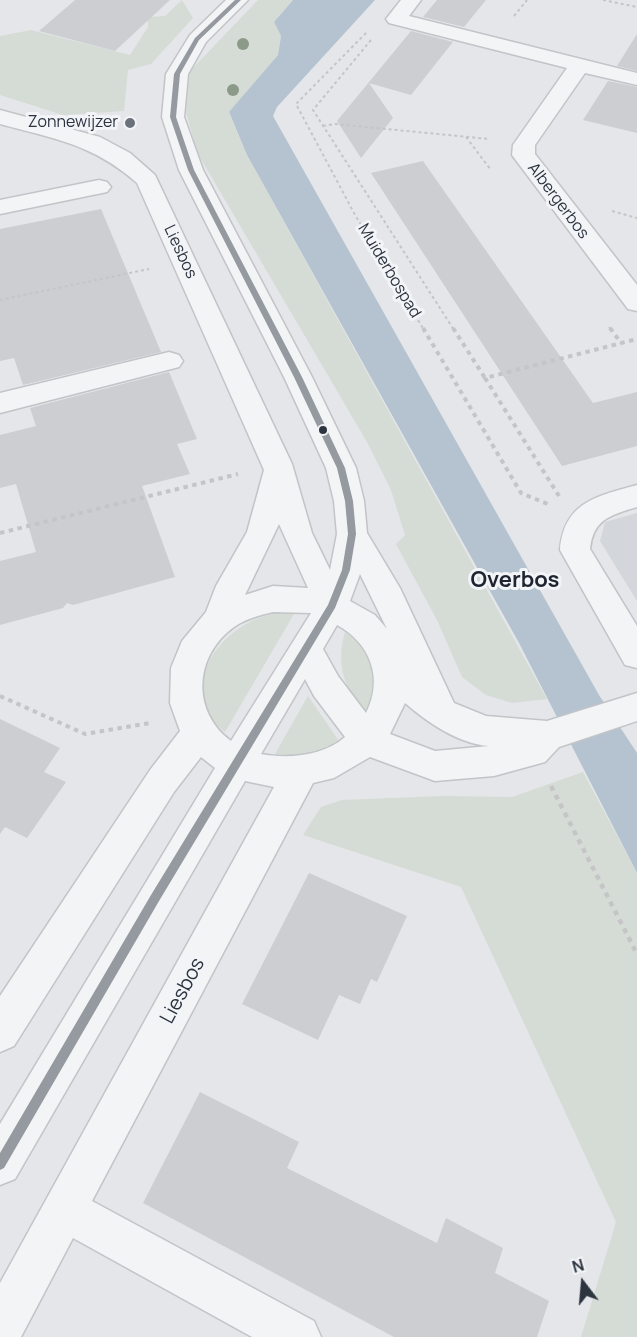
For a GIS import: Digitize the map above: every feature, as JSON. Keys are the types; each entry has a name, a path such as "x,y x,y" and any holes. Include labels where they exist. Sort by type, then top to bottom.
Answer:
{"street":[{"path":"0,1164 155,898 239,763 332,606 346,570 352,534 349,501 340,468 298,377 191,170 173,117 177,74 197,39 238,0"},
{"path":"411,0 393,19 637,79"},
{"name":"Albergerbos","path":"580,65 524,146 524,155 637,303"},
{"name":"Liesbos","path":"0,117 92,142 122,158 147,180 278,468 297,532 332,606"},
{"path":"0,207 99,187"},
{"path":"0,403 169,361"},
{"path":"219,621 232,586 262,533 278,468"},
{"path":"637,496 577,517 575,533 576,550 637,655"},
{"path":"352,534 384,588 440,712"},
{"path":"273,599 303,599 332,606 360,621 380,643 391,671 391,695 386,711 368,741 349,755 326,766 301,772 269,772 239,763 217,751 194,725 183,690 187,665 199,641 219,621 244,607 273,599"},
{"path":"306,648 326,686 368,741 435,766 494,760 631,709"},
{"path":"391,671 440,712 483,731 540,744"},
{"path":"0,1032 162,781 194,725"},
{"name":"Liesbos","path":"0,1329 301,772"},
{"path":"65,1210 298,1337"}],"path":[{"path":"603,0 637,8"},
{"path":"393,19 313,106 323,126 484,378 577,517"},
{"name":"Muiderbospad","path":"393,19 378,20 296,104 354,213 521,493 577,517"},
{"path":"323,126 335,124 490,139 489,147 524,155"},
{"path":"0,300 184,261"},
{"path":"484,378 637,339"},
{"path":"0,533 278,468"},
{"path":"0,696 85,735 194,725"},
{"path":"540,744 637,954"}],"shaded area":[{"path":"182,0 193,18 151,64 128,70 124,111 63,115 0,95 0,36 31,30 130,55 148,27 148,17 165,16"},
{"path":"258,0 293,0 274,22 281,36 278,55 229,113 247,155 547,699 512,703 486,695 462,677 438,622 396,544 405,535 391,490 367,442 198,154 185,109 190,71"},
{"path":"637,513 637,601 600,541 605,522"},
{"path":"277,613 294,614 225,732 209,715 203,696 203,677 210,659 222,643 238,629 257,619"},
{"path":"345,632 363,649 372,667 373,689 366,712 352,695 344,675 341,654"},
{"path":"308,696 339,741 308,753 275,754"},
{"path":"583,772 637,873 637,1337 581,1337 616,1222 461,887 303,835 321,807 342,800 442,796 512,797"}],"water":[{"path":"293,0 375,0 277,107 273,116 599,695 637,753 637,873 519,643 247,155 229,112 278,55 281,36 274,22"}],"building":[{"path":"75,0 170,0 115,51 39,31"},
{"path":"437,0 486,0 464,27 423,17"},
{"path":"411,31 453,42 411,95 369,83 393,118 361,158 337,121"},
{"path":"637,34 637,71 617,66"},
{"path":"608,81 637,87 637,133 583,120"},
{"path":"423,161 593,403 637,392 637,446 562,466 371,173"},
{"path":"101,209 161,352 23,385 14,358 0,361 0,229"},
{"path":"169,372 197,439 177,444 190,474 142,486 175,577 73,605 67,603 63,608 0,625 0,561 36,552 16,484 0,488 0,435 36,426 30,408"},
{"path":"0,719 60,748 44,772 66,782 27,838 5,827 0,834"},
{"path":"309,873 407,916 377,982 371,979 360,1004 339,995 318,1040 242,1004"},
{"path":"200,1092 299,1142 287,1168 437,1243 446,1218 503,1248 495,1273 549,1301 537,1337 394,1337 143,1203"}],"transit line":[{"path":"0,1164 155,898 332,606 346,570 352,534 349,501 341,468 298,377 191,170 173,117 177,74 197,39 238,0"}],"place":[{"name":"Zonnewijzer","path":"130,123"}],"district":[{"name":"Overbos","path":"515,581"}]}
